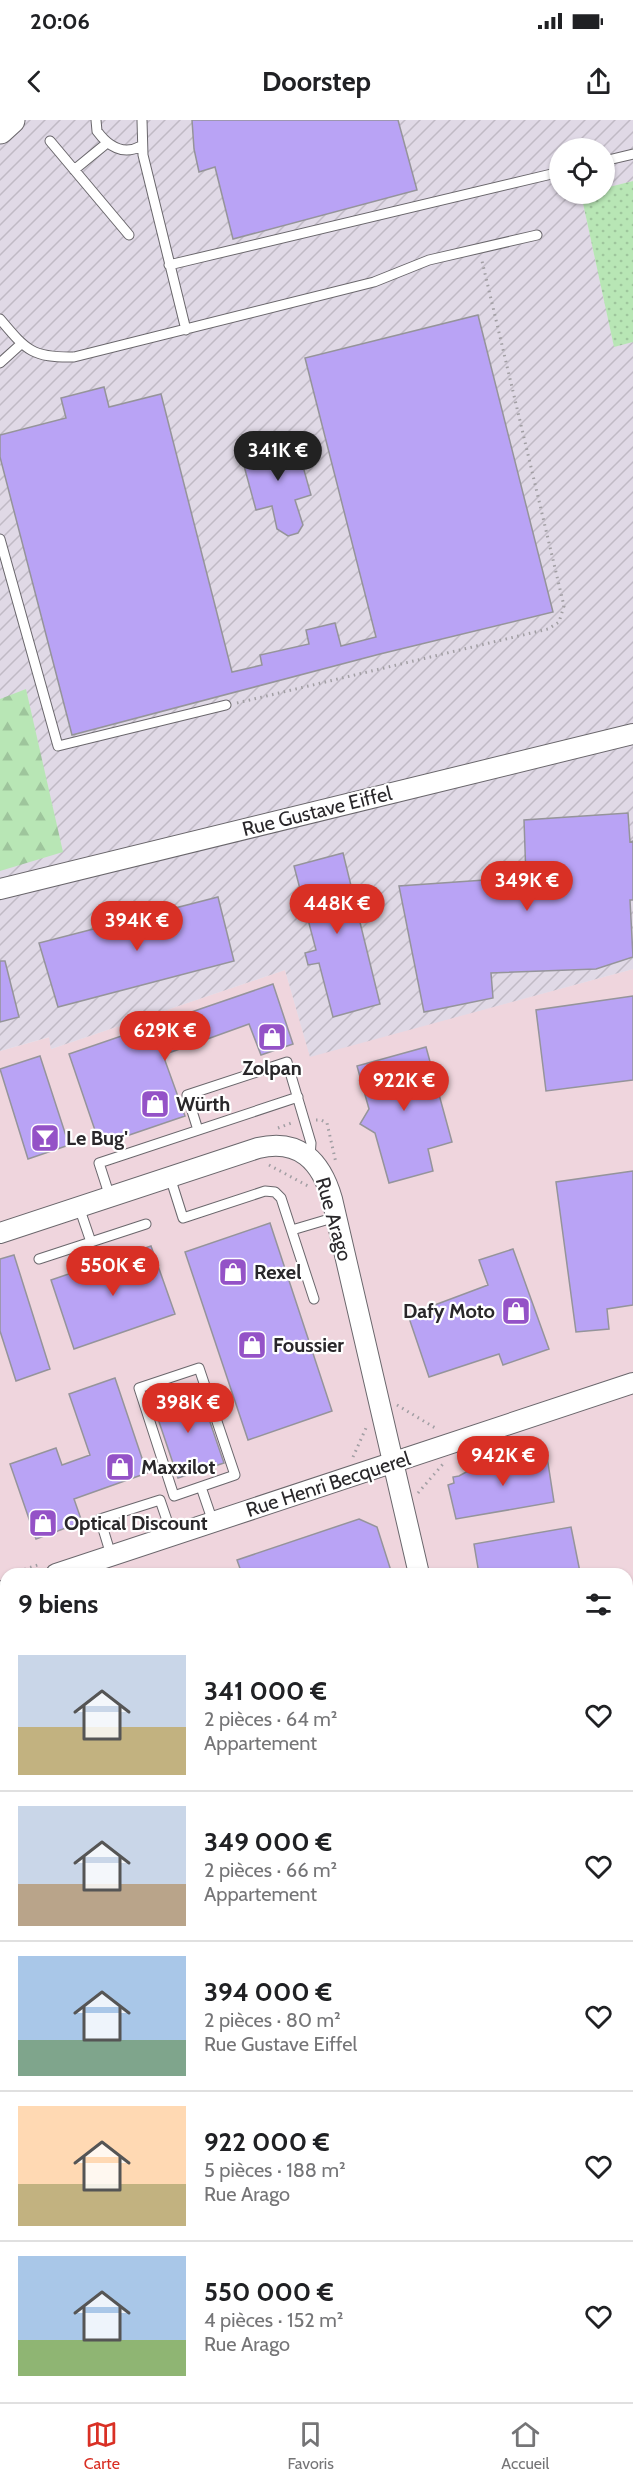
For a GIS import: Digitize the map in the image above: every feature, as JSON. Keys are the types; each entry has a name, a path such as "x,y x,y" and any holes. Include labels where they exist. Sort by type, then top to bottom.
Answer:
{"street":[{"path":"0,130 11,120"},
{"name":"Rue Gustave Eiffel","path":"0,889 633,734"},
{"name":"Rue Arago","path":"0,1233 268,1145 295,1148 310,1158 320,1169 327,1182 418,1568"},
{"name":"Rue Henri Becquerel","path":"73,1568 633,1383"}],"lane":[{"path":"96,120 97,131 107,143 120,150 141,146"},
{"path":"142,120 141,146 186,330"},
{"path":"50,141 129,235"},
{"path":"74,170 107,143"},
{"path":"615,158 633,154"},
{"path":"169,265 549,175"},
{"path":"0,319 21,344 33,353 51,357 74,357 374,282 429,260 537,235"},
{"path":"0,363 21,344"},
{"path":"0,538 58,746 226,705"},
{"path":"198,1130 187,1095 287,1062 311,1143 310,1158"},
{"path":"110,1197 99,1163 298,1097"},
{"path":"170,1177 183,1218 272,1190 281,1198 314,1299"},
{"path":"80,1207 91,1242"},
{"path":"292,1230 336,1217"},
{"path":"39,1259 146,1224"},
{"path":"200,1368 235,1476 201,1487 174,1496 139,1388 200,1368"},
{"path":"201,1487 213,1522"},
{"path":"111,1555 100,1518 160,1500 172,1535"}],"path":[{"path":"226,705 548,629 559,622 564,606 479,249"},
{"path":"261,1160 315,1189"},
{"path":"391,1402 436,1429 441,1428"},
{"path":"414,1497 444,1462"}],"shaded area":[{"path":"0,120 633,120 633,181 615,186 615,138 549,138 549,204 583,204 614,346 633,342 633,969 310,1057 285,970 51,1049 49,1037 0,1051"},
{"path":"633,969 633,1568 0,1568 0,1051 50,1037 51,1049 285,970 310,1056"}],"green space":[{"path":"633,181 633,342 614,347 583,204 615,204 615,186"},
{"path":"26,689 63,852 0,871 0,699"}],"building":[{"path":"192,120 398,120 417,190 233,239 215,167 199,172 194,149"},
{"path":"478,315 553,612 380,654 72,735 0,457 0,435 66,418 61,398 104,387 109,407 161,394 232,672 262,665 260,655 309,644 306,630 335,623 341,646 376,637 305,358"},
{"path":"295,438 311,495 295,500 303,525 298,533 288,536 277,529 272,506 256,510 240,451"},
{"path":"628,813 630,842 633,841 633,900 630,900 633,957 596,969 491,973 493,998 424,1012 399,886 526,877 524,820"},
{"path":"343,853 380,1004 333,1017 319,963 308,965 305,953 316,950 294,866"},
{"path":"218,897 234,961 58,1007 39,943"},
{"path":"0,961 5,961 19,1017 0,1022"},
{"path":"273,984 293,1044 261,1055 249,1024 163,1055 185,1116 100,1145 69,1054"},
{"path":"633,996 633,1080 546,1091 536,1010"},
{"path":"426,1047 452,1142 428,1149 433,1171 389,1183 375,1133 360,1124 369,1109 357,1066"},
{"path":"40,1056 69,1145 28,1159 0,1069"},
{"path":"633,1171 633,1305 607,1309 609,1329 576,1332 556,1182"},
{"path":"270,1223 332,1411 248,1440 185,1252"},
{"path":"151,1246 175,1314 74,1349 51,1280"},
{"path":"513,1249 549,1349 503,1365 499,1354 429,1377 408,1315 488,1285 479,1260"},
{"path":"14,1255 50,1369 16,1381 0,1331 0,1259"},
{"path":"115,1378 147,1473 74,1499 82,1522 36,1539 10,1464 56,1448 62,1465 90,1455 69,1394"},
{"path":"199,1390 224,1463 178,1478 153,1404"},
{"path":"546,1450 554,1502 456,1519 448,1485 454,1483 453,1477 468,1471 510,1463 511,1458"},
{"path":"359,1519 377,1527 390,1568 240,1568 237,1560"},
{"path":"571,1527 579,1568 478,1568 474,1544"}],"place":[{"name":"Zolpan","path":"272,1037"},
{"name":"Würth","path":"155,1104"},
{"name":"Le Bug'","path":"45,1138"},
{"name":"Rexel","path":"233,1272"},
{"name":"Dafy Moto","path":"516,1311"},
{"name":"Foussier","path":"252,1345"},
{"name":"Maxxilot","path":"120,1467"},
{"name":"Optical Discount","path":"43,1523"}]}
